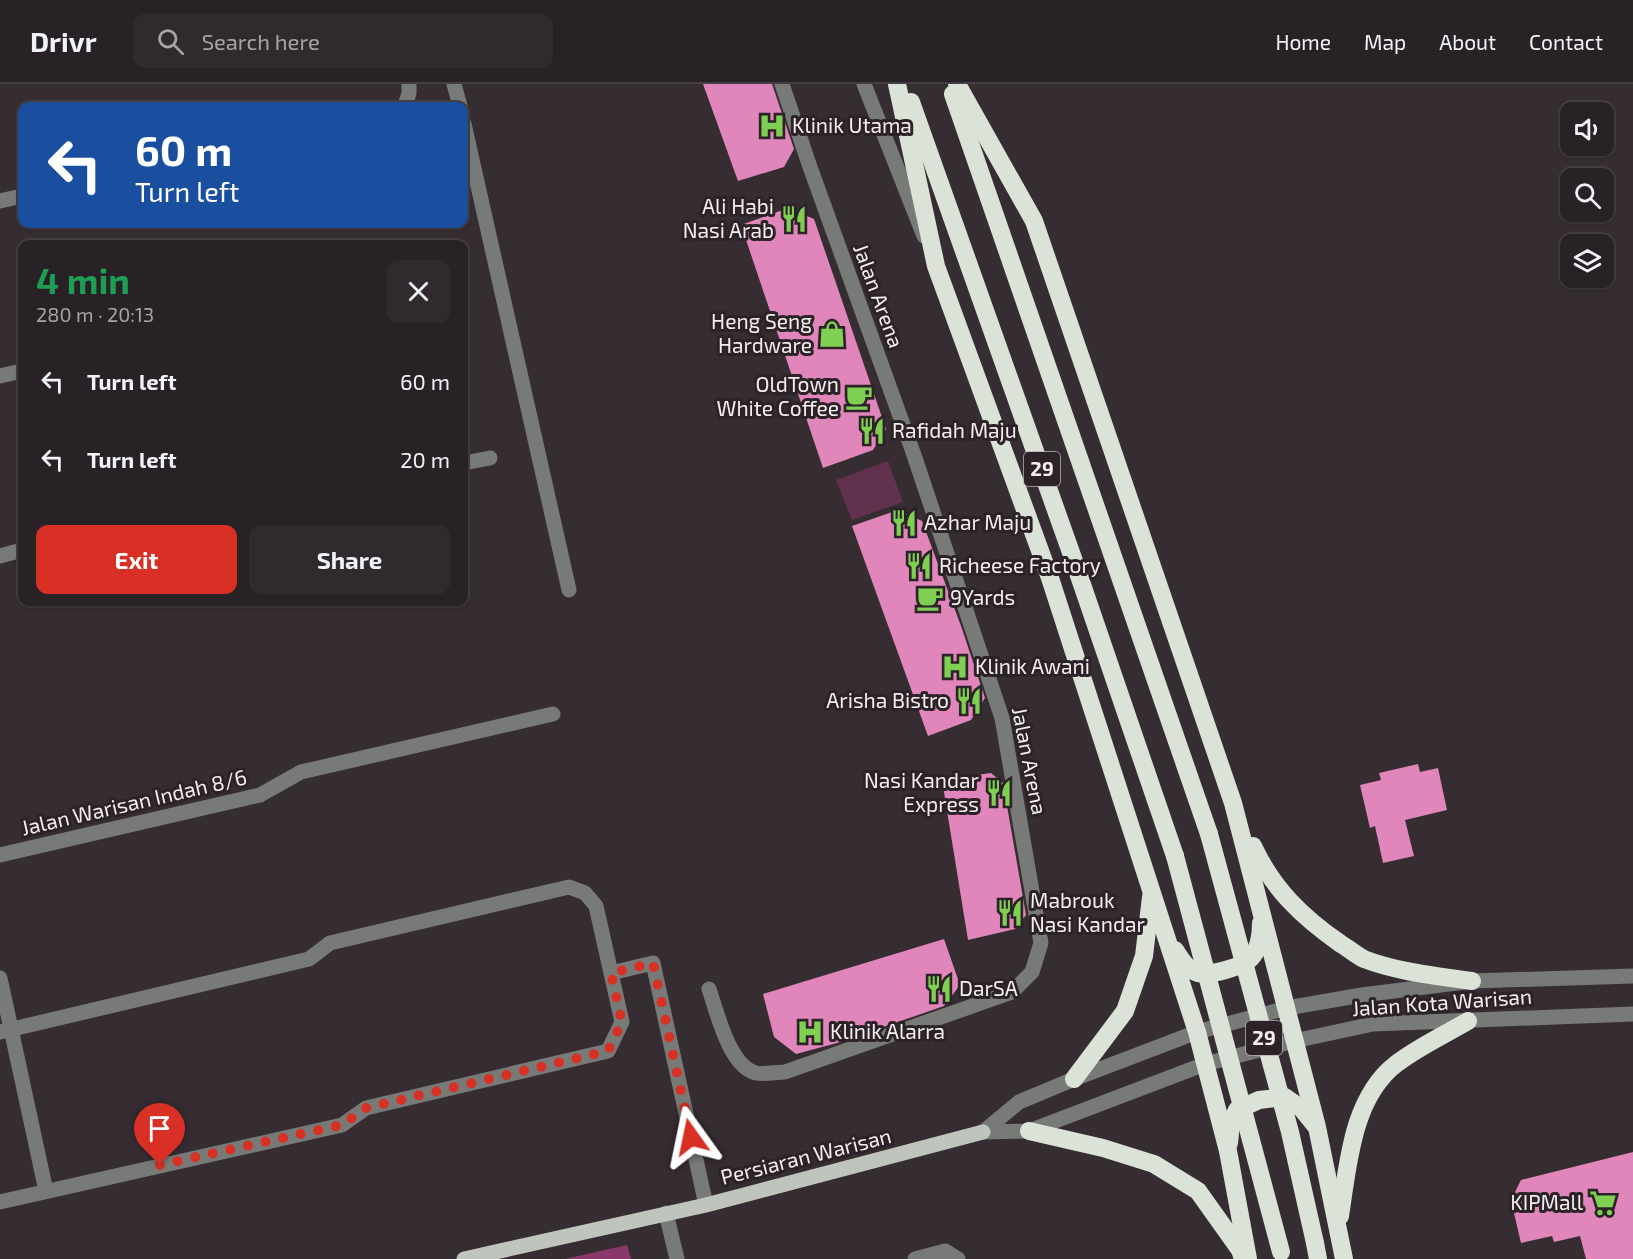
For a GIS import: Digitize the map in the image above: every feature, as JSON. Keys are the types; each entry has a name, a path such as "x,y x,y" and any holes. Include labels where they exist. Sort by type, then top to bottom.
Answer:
{"highway":[{"path":"897,84 936,266 1050,578 1197,1032 1228,1151 1248,1259"},
{"name":"29","path":"904,84 1074,561 1175,856 1282,1255"},
{"name":"29","path":"950,84 1209,834 1290,1132 1317,1251"},
{"path":"957,84 1034,221 1233,803 1317,1127 1344,1259"},
{"path":"1233,803 1262,866 1287,901 1324,932 1363,958 1417,973 1472,981"},
{"path":"1074,1078 1125,1011 1144,956 1151,895"},
{"path":"1167,938 1184,964 1199,973 1225,971 1251,959 1261,939 1261,909"},
{"path":"1338,1229 1347,1164 1365,1105 1382,1077 1395,1065 1468,1022"},
{"path":"1228,1151 1232,1123 1237,1110 1259,1100 1285,1097 1302,1109 1317,1127"},
{"path":"1029,1131 1103,1148 1154,1164 1198,1191 1240,1250 1243,1259"}],"main road":[{"name":"Persiaran Warisan","path":"464,1259 706,1205 982,1132"}],"street":[{"path":"406,102 409,84"},
{"path":"454,84 459,102"},
{"name":"Jalan Arena","path":"709,989 730,1048 742,1066 757,1073 785,1072 1012,992 1032,972 1041,943 1002,718 914,455 782,84"},
{"path":"864,84 936,266"},
{"path":"468,142 568,590"},
{"path":"0,201 18,197"},
{"path":"0,376 18,372"},
{"path":"468,462 490,458"},
{"path":"0,556 18,551"},
{"name":"Jalan Warisan Indah 8/6","path":"0,855 260,795 301,772 553,714"},
{"path":"0,1202 342,1125 366,1108 608,1051 622,1022 596,906 585,893 569,887 330,943 309,959 5,1031"},
{"path":"611,973 653,963 706,1205"},
{"name":"Jalan Kota Warisan","path":"982,1132 1019,1102 1074,1078 1197,1032 1287,1008 1362,995 1472,981 1633,976"},
{"path":"0,978 5,1031 46,1191"},
{"name":"Jalan Kota Warisan","path":"982,1132 1029,1131 1205,1064 1373,1024 1633,1014"},
{"path":"666,1213 677,1259"},
{"path":"915,1259 945,1251 958,1259"}],"shaded area":[{"path":"888,461 903,502 852,520 836,480"},
{"path":"627,1245 631,1259 565,1259"}],"building":[{"path":"703,84 772,84 794,149 784,167 738,181"},
{"path":"788,208 814,219 886,429 873,450 823,468 741,225"},
{"path":"898,510 922,521 985,698 971,720 928,736 852,526"},
{"path":"1418,764 1420,772 1438,768 1447,810 1405,820 1414,856 1383,863 1375,826 1370,828 1360,785 1381,780 1379,773"},
{"path":"991,773 1003,783 1026,915 1015,929 968,940 942,780"},
{"path":"944,939 960,985 944,1006 837,1043 796,1054 774,1037 763,994"},
{"name":"KIPMall","path":"1633,1152 1633,1259 1586,1259 1580,1236 1554,1242 1552,1236 1521,1243 1514,1213 1518,1212 1514,1194 1521,1180"}],"place":[{"name":"Klinik Utama","path":"772,126"},
{"name":"Ali Habi Nasi Arab","path":"794,219"},
{"name":"Heng Seng Hardware","path":"832,334"},
{"name":"OldTown White Coffee","path":"859,397"},
{"name":"Rafidah Maju","path":"872,431"},
{"name":"Azhar Maju","path":"904,523"},
{"name":"Richeese Factory","path":"919,566"},
{"name":"9Yards","path":"930,598"},
{"name":"Klinik Awani","path":"955,667"},
{"name":"Arisha Bistro","path":"969,701"},
{"name":"Nasi Kandar Express","path":"999,793"},
{"name":"Mabrouk Nasi Kandar","path":"1010,913"},
{"name":"DarSA","path":"939,989"},
{"name":"Klinik Alarra","path":"810,1032"},
{"name":"KIPMall","path":"1603,1203"}],"route":[{"path":"160,1165 342,1125 366,1108 608,1051 622,1022 611,973 653,963 691,1137"}]}
